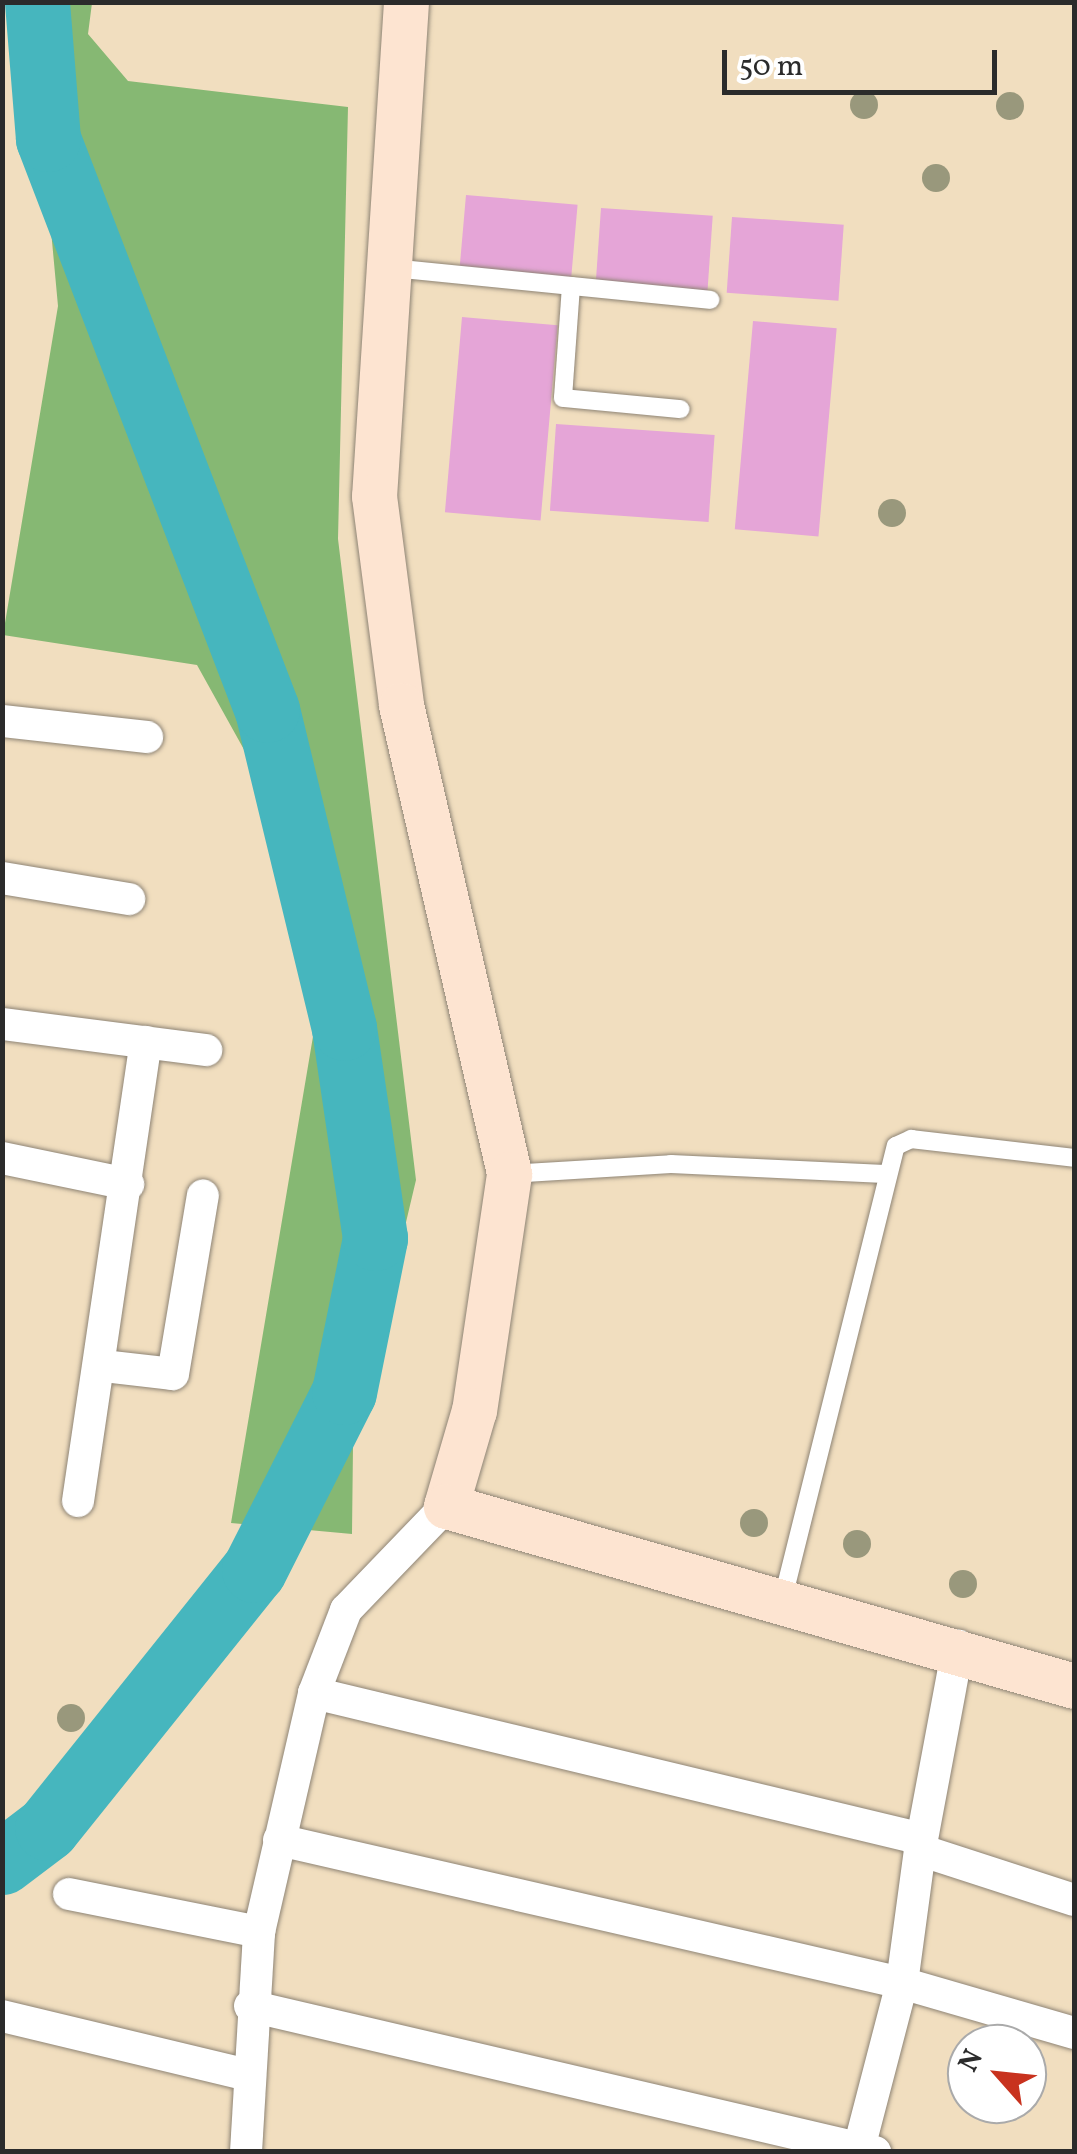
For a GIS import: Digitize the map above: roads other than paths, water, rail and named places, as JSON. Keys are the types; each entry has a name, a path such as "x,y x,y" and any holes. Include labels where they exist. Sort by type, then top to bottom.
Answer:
{"street":[{"path":"246,2152 250,2006 259,1932 314,1693 346,1610 446,1506 474,1410 509,1174 401,705 374,496 406,2"},
{"path":"2,721 147,737"},
{"path":"2,878 128,899"},
{"path":"2,1024 206,1050"},
{"path":"78,1501 103,1366 146,1042"},
{"path":"2,1158 128,1184"},
{"path":"103,1366 173,1374 203,1195"},
{"path":"446,1506 1068,1678"},
{"path":"250,2006 864,2150 902,1983 921,1844 958,1646"},
{"path":"314,1693 921,1844 1074,1900"},
{"path":"280,1840 902,1983 1074,2033"},
{"path":"69,1894 259,1932"},
{"path":"2,2016 248,2074"}],"lane":[{"path":"389,268 710,300"},
{"path":"571,286 563,398 680,408"},
{"path":"782,1602 885,1174 896,1146 911,1139 1074,1158"},
{"path":"509,1174 671,1164 885,1174"}],"waterway":[{"path":"2,1862 47,1828 254,1570 344,1392 375,1238 344,1028 267,710 48,139 37,2"}]}
